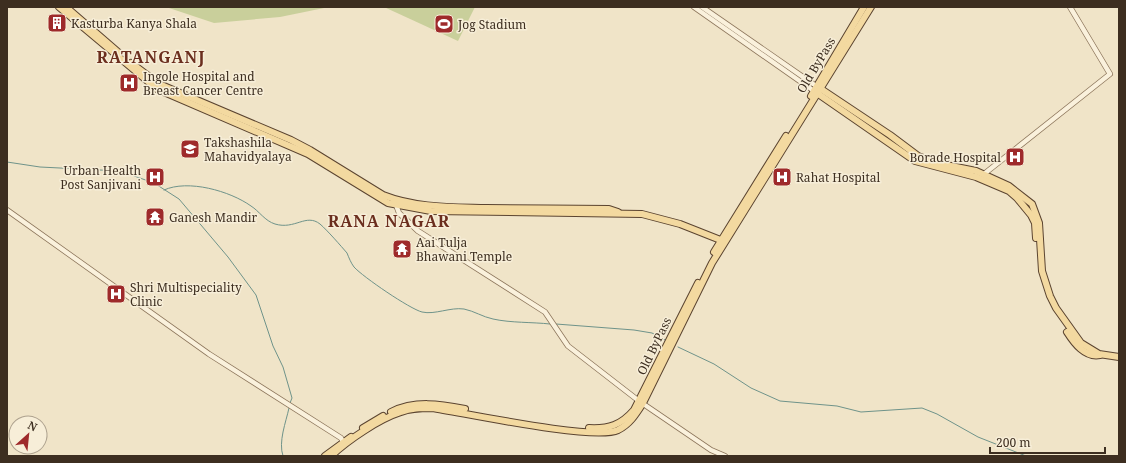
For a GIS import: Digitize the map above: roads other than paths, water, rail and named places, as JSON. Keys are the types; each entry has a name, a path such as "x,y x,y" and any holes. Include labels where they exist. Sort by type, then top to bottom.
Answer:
{"main road":[{"path":"59,7 157,88 308,154 353,182 395,202 450,207 609,209 619,213 650,215 680,224 723,240"},
{"path":"66,7 130,62 159,84 291,140 395,202"},
{"name":"Old ByPass","path":"330,456 374,421 399,408 414,404 446,405 540,422 594,428 612,427 619,424 641,402 723,240 817,90 864,7"},
{"path":"817,90 871,7"},
{"path":"817,90 890,135 918,156 936,163 976,170 1009,186 1032,204 1039,223 1042,271 1050,296 1073,334 1081,343 1101,355"},
{"path":"817,90 917,162 992,182 1017,198 1029,211 1034,220 1040,277 1052,310 1076,344 1087,353 1095,356 1101,355 1119,357"},
{"name":"Old ByPass","path":"325,456 344,444"}],"street":[{"path":"694,7 817,90"},
{"path":"702,7 817,90"},
{"path":"984,174 1110,74 1070,7"},
{"path":"395,202 399,213 418,231 545,312 557,327 568,346 641,402 711,450 725,456"},
{"path":"7,210 209,354 341,438 344,444"}],"waterway":[{"path":"7,162 40,167 120,171 154,183 179,199 228,257 256,295 273,346 283,367 292,398 290,403"},
{"path":"164,190 185,186 209,188 221,191 242,201 254,208 268,221 275,224 288,225 310,220 315,221 320,224 347,253 354,267 359,272 376,285 416,310 432,313 453,309 464,309 489,318 500,320 550,324"},
{"path":"556,324 634,330 652,333 665,340"},
{"path":"678,347 714,364 751,388 780,401 837,406 861,412 922,408 937,414 978,437 1026,456"},
{"path":"283,456 281,445 289,408"}],"place":[{"name":"Kasturba Kanya Shala","path":"57,23"},
{"name":"Jog Stadium","path":"444,24"},
{"name":"Ingole Hospital and Breast Cancer Centre","path":"129,83"},
{"name":"Takshashila Mahavidyalaya","path":"190,149"},
{"name":"Borade Hospital","path":"1015,157"},
{"name":"Urban Health Post Sanjivani","path":"155,177"},
{"name":"Rahat Hospital","path":"782,177"},
{"name":"Ganesh Mandir","path":"155,217"},
{"name":"Aai Tulja Bhawani Temple","path":"402,249"},
{"name":"Shri Multispeciality Clinic","path":"116,294"}],"district":[{"name":"RATANGANJ","path":"151,57"},
{"name":"RANA NAGAR","path":"389,221"}]}
